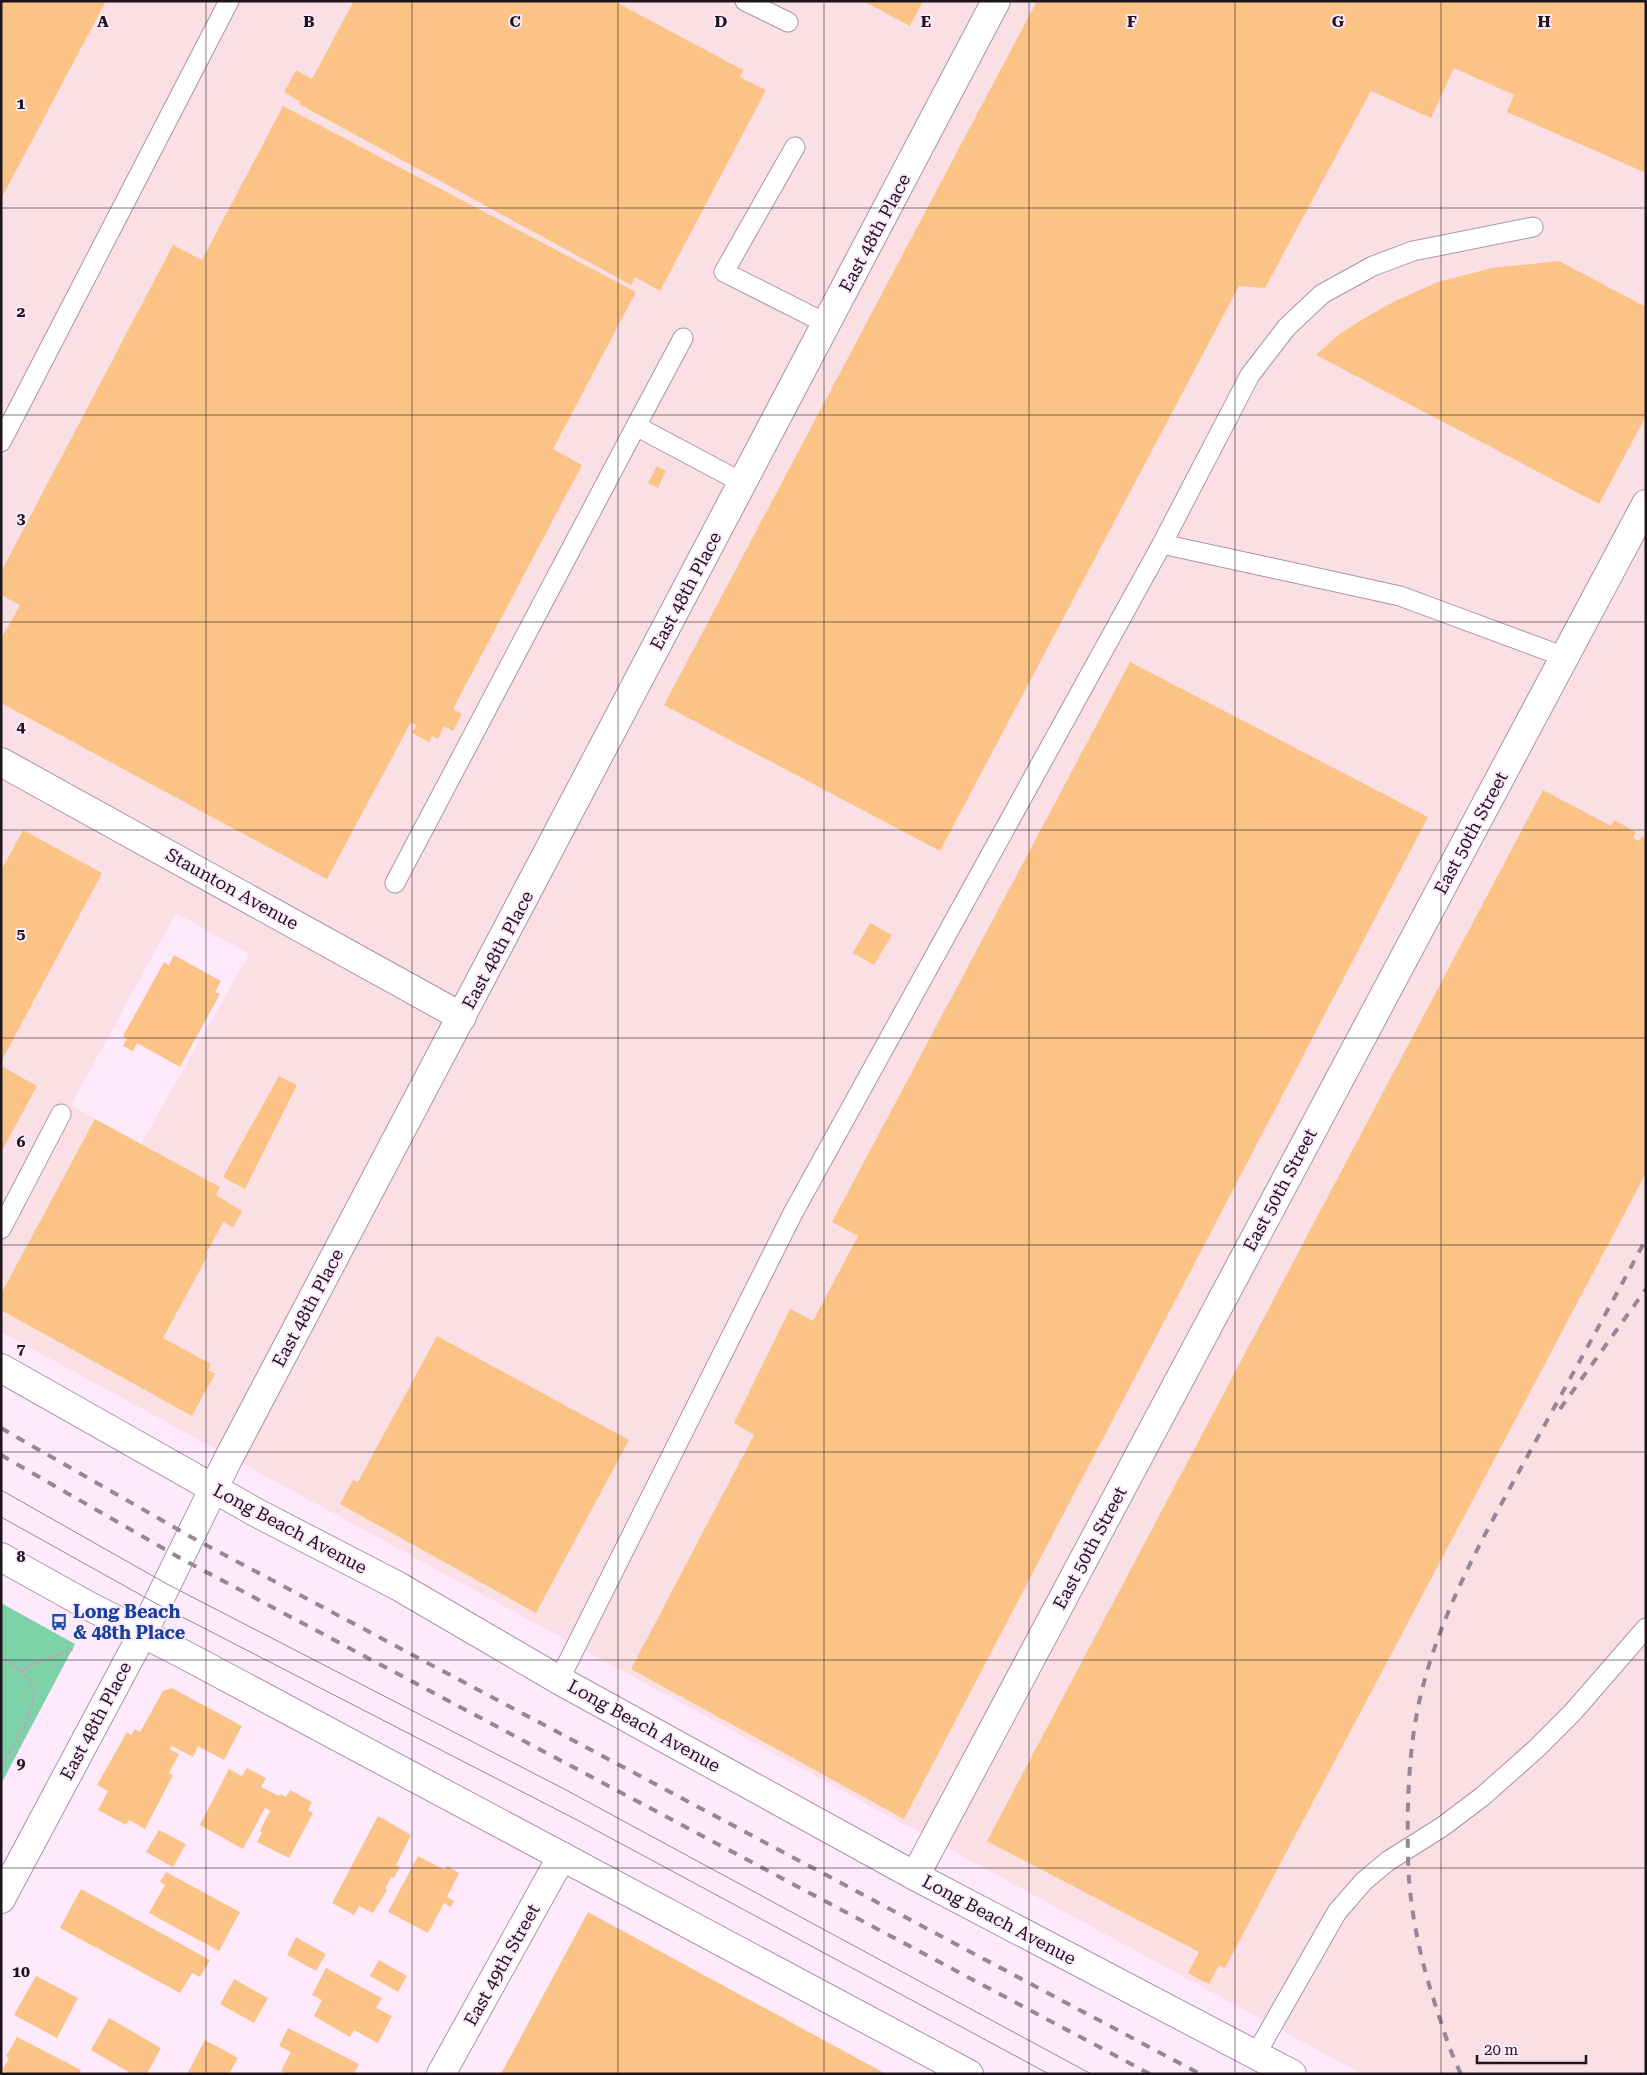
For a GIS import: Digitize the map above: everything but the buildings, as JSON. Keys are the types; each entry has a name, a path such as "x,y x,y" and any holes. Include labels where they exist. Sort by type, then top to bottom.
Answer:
{"street":[{"name":"East 48th Place","path":"1,1900 143,1633 214,1488 996,1"},
{"name":"East 50th Street","path":"915,1876 1646,504"},
{"name":"Staunton Avenue","path":"1,762 462,1017"},
{"name":"Long Beach Avenue","path":"1,1368 214,1488 398,1586 559,1680 915,1876 1292,2074"},
{"path":"1,1556 89,1606 143,1633 969,2074"},
{"name":"East 49th Street","path":"441,2074 562,1856"}],"lane":[{"path":"1,442 229,1"},
{"path":"745,1 788,22"},
{"path":"795,147 724,272 827,324"},
{"path":"559,1680 793,1213 1162,544 1250,375 1287,327 1322,294 1373,266 1414,251 1533,227"},
{"path":"396,883 683,338"},
{"path":"636,426 743,483"},
{"path":"1162,544 1400,596 1564,657"},
{"path":"1,1229 62,1114"},
{"path":"1256,2054 1337,1912 1364,1880 1442,1827 1483,1796 1536,1749 1573,1712 1646,1628"}],"path":[{"path":"19,1670 73,1649"},
{"path":"1,1656 28,1678 34,1693 32,1709 1,1767"}],"shaded area":[{"path":"1,1 1646,1 1646,2074 1362,2074 1,1332","holes":["176,913 249,954 141,1144 71,1105"]}],"green space":[{"path":"1,1603 75,1644 1,1784"}],"tram line":[{"path":"1,1490 167,1584 566,1790 1091,2074"},
{"path":"1,1517 157,1604 579,1821 1049,2074"}],"railway":[{"path":"1461,2074 1447,2040 1428,1980 1411,1902 1408,1861 1408,1795 1411,1751 1418,1707 1442,1626 1468,1568 1646,1239"},
{"path":"1560,1409 1646,1289"},
{"path":"1,1428 191,1537 1200,2074"},
{"path":"1,1455 180,1558 1150,2074"}],"place":[{"name":"Long Beach & 48th Place","path":"59,1622"}]}
